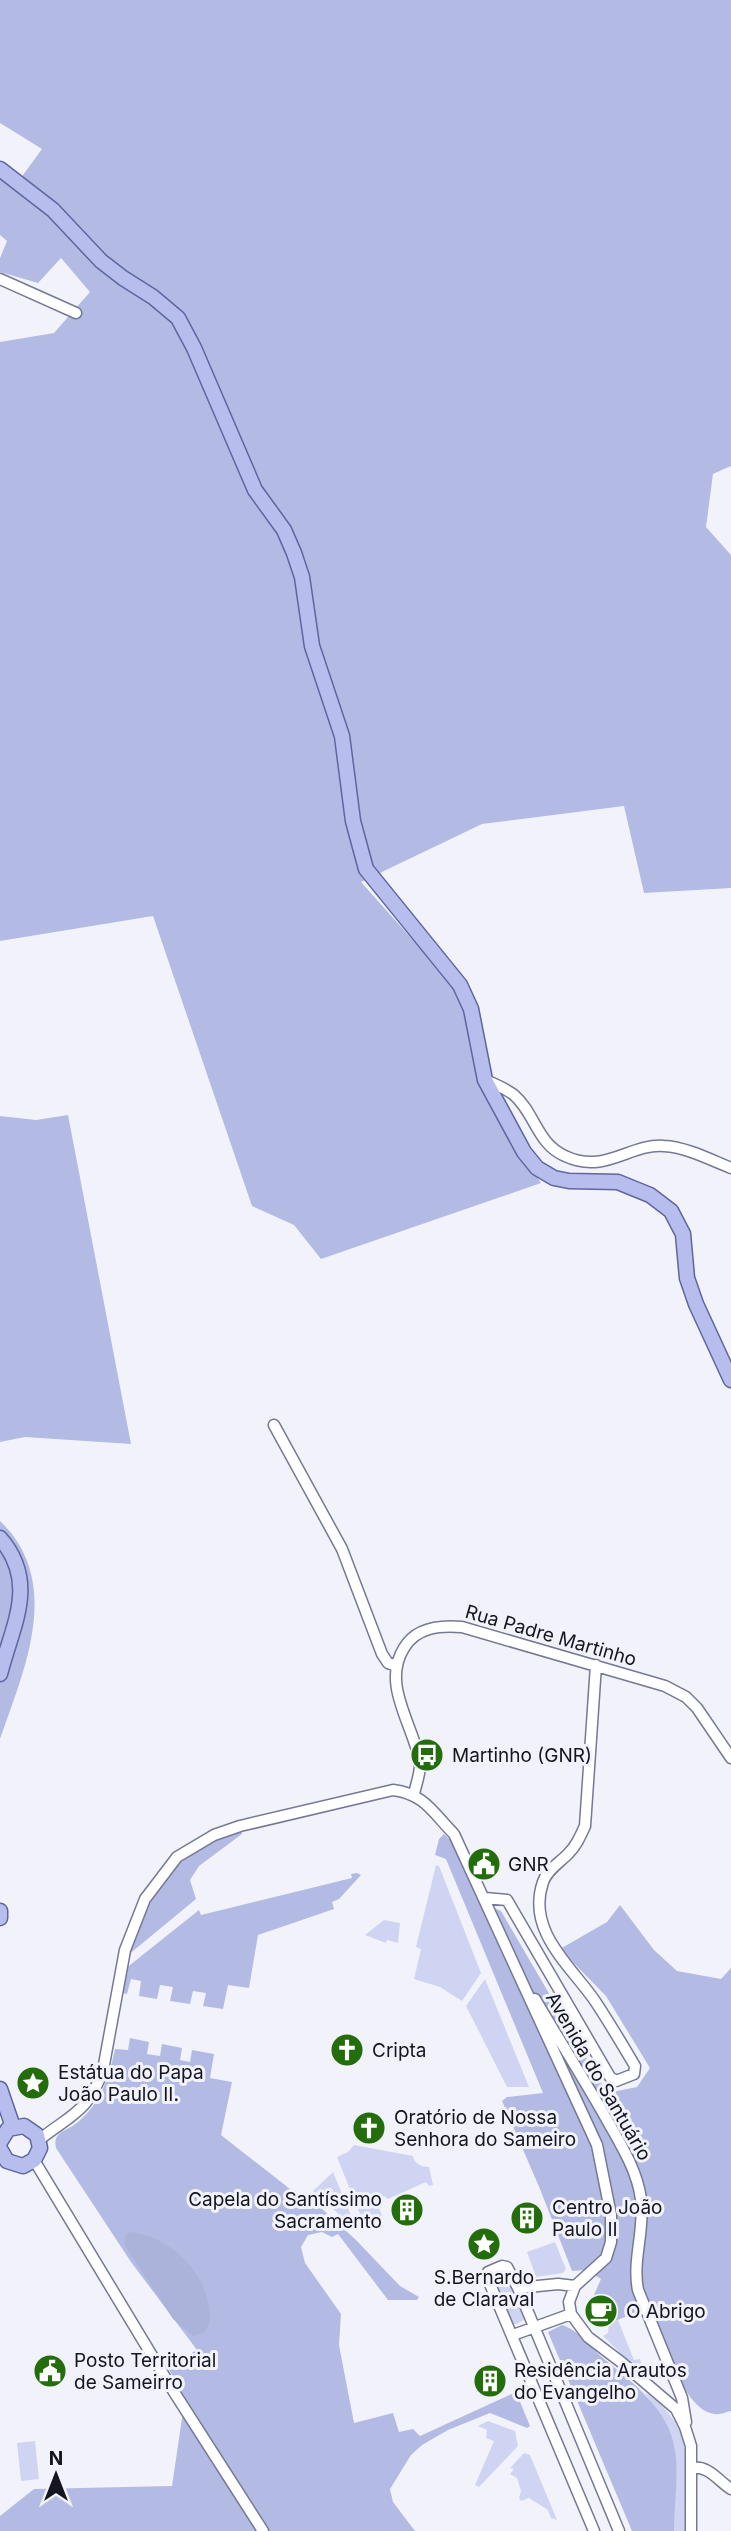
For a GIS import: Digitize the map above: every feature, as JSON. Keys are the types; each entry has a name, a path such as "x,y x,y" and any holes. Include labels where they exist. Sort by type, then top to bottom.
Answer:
{"main road":[{"path":"0,169 53,210 101,261 153,297 177,318 194,348 255,491 284,530 294,553 302,577 312,646 342,736 353,821 366,869 460,985 471,1009 485,1080 524,1152 537,1168 554,1178 569,1181 618,1182 650,1195 671,1211 683,1234 687,1278 696,1304 731,1380"},
{"path":"0,1538 18,1570 21,1585 20,1605 0,1674"},
{"path":"0,1912 0,1918"},
{"path":"0,2089 13,2127"},
{"path":"0,2142 4,2133 13,2127 29,2128 39,2140 39,2152 34,2160 18,2166 1,2158"}],"street":[{"path":"0,279 76,313"},
{"path":"485,1080 514,1096 552,1149 565,1156 595,1162 665,1146 731,1168"},
{"path":"39,2140 81,2110 96,2089 103,2070 125,1950 145,1899 177,1857 215,1835 240,1826 393,1790 414,1794 421,1761 397,1692 397,1666 388,1663 382,1654 342,1549 274,1425"},
{"name":"Rua Padre Martinho","path":"397,1666 406,1644 414,1636 431,1628 462,1627 665,1686 686,1697 697,1708 731,1758"},
{"path":"485,1898 507,1899 610,2077 616,2081 631,2077 635,2066 596,2002 548,1940 542,1924 544,1880 569,1853 585,1826 596,1665"},
{"name":"Avenida do Santuário","path":"414,1794 424,1800 454,1834 597,2145 611,2215 611,2242 606,2258 575,2286"},
{"name":"Avenida do Santuário","path":"517,1975 530,1991 593,2095 636,2178 641,2201 641,2230 634,2272 682,2398 690,2441 691,2531"},
{"path":"34,2160 174,2392 263,2531"},
{"path":"594,2531 487,2277 488,2272 502,2266 507,2267 518,2288 619,2531"},
{"path":"513,2334 571,2314 569,2302 575,2286 558,2284 518,2288"},
{"name":"Avenida do Santuário","path":"571,2314 588,2337 676,2409 690,2441"},
{"path":"553,2431 574,2423"},
{"path":"691,2472 699,2467 709,2470 718,2481 731,2489"}],"shaded area":[{"path":"0,0 731,0 731,466 713,474 706,527 731,555 731,888 644,893 624,806 482,824 361,882 453,985 466,1015 478,1079 541,1183 321,1259 294,1225 252,1206 153,916 0,941 0,342 54,333 90,292 61,258 38,283 0,272 0,258 7,241 0,235 0,176 15,186 42,149 0,123"},
{"path":"68,1115 131,1444 25,1437 0,1442 0,1116 36,1120"},
{"path":"0,1521 19,1545 30,1571 34,1599 33,1627 27,1656 0,1739"},
{"path":"242,1831 242,1834 199,1866 190,1880 196,1899 127,1956 146,1911 167,1877 197,1851"},
{"path":"444,1834 453,1843 481,1902 501,1911 607,2093 637,2087 650,2068 606,1996 560,1949 607,1922 620,1905 654,1950 677,1971 721,1979 731,1968 731,2411 715,2414 703,2410 693,2400 675,2370 652,2307 609,2323 605,2296 593,2297 601,2279 587,2270 572,2271 502,2101 507,2097 543,2093 446,1859 435,1855 439,1839"},
{"path":"436,1865 439,1866 481,1973 462,2001 440,1987 414,1979 421,1949 416,1947"},
{"path":"351,1874 361,1875 339,1899 332,1902 334,1909 258,1935 249,1988 228,1985 223,2009 203,2006 206,1993 193,1991 190,2004 170,2001 173,1987 160,1985 157,1999 139,1996 141,1981 131,1979 127,1994 122,1993 125,1969 199,1910 201,1915 352,1878"},
{"path":"384,1920 400,1923 398,1943 387,1940 386,1943 365,1935"},
{"path":"485,1979 529,2087 507,2087 466,2006"},
{"path":"130,2038 149,2042 147,2054 160,2056 162,2044 182,2048 180,2060 190,2062 192,2050 214,2054 210,2078 232,2082 221,2135 304,2200 309,2197 356,2240 400,2286 419,2297 417,2300 388,2300 338,2234 332,2237 322,2232 308,2235 301,2247 305,2263 341,2314 339,2345 354,2423 393,2413 399,2432 413,2429 420,2436 516,2392 530,2426 527,2428 490,2413 448,2430 422,2445 411,2455 390,2489 393,2502 415,2531 0,2531 0,2516 34,2489 172,2486 185,2398 167,2366 197,2350 131,2262 56,2148 55,2142 59,2135 93,2107 107,2079 115,2049 128,2050"},
{"path":"354,2145 413,2156 419,2164 429,2167 433,2185 429,2186 426,2182 388,2199 384,2196 378,2205 382,2216 364,2224 337,2157 348,2152"},
{"path":"333,2172 355,2225 353,2227 313,2191"},
{"path":"132,2232 151,2237 171,2247 194,2271 202,2284 210,2311 210,2320 202,2334 193,2336 173,2319 124,2244 126,2234"},
{"path":"555,2242 566,2269 563,2273 536,2277 527,2252"},
{"path":"503,2274 507,2276 525,2319 517,2324 513,2324 495,2281 496,2277"},
{"path":"618,2320 634,2360 640,2359 643,2369 640,2372 603,2336 608,2333 609,2323"},
{"path":"562,2325 579,2335 637,2387 665,2422 671,2435 676,2460 674,2531 632,2531 548,2332"},
{"path":"644,2392 674,2420 681,2436 687,2471 685,2531 674,2531 675,2448 659,2413"},
{"path":"488,2421 515,2431 518,2446 479,2487 475,2485 494,2441 486,2438 487,2430 478,2426"},
{"path":"35,2441 39,2479 21,2481 17,2443"},
{"path":"524,2453 530,2455 557,2520 551,2518 548,2510 529,2498 521,2501 519,2498 521,2491 517,2478 510,2474 514,2469 510,2468"}],"place":[{"name":"Martinho (GNR)","path":"427,1755"},
{"name":"GNR","path":"484,1864"},
{"name":"Cripta","path":"347,2050"},
{"name":"Estátua do Papa João Paulo II.","path":"33,2083"},
{"name":"Oratório de Nossa Senhora do Sameiro","path":"369,2128"},
{"name":"Capela do Santíssimo Sacramento","path":"407,2210"},
{"name":"Centro João Paulo II","path":"527,2218"},
{"name":"S.Bernardo de Claraval","path":"484,2244"},
{"name":"O Abrigo","path":"601,2311"},
{"name":"Posto Territorial de Sameirro","path":"50,2371"},
{"name":"Residência Arautos do Evangelho","path":"490,2381"}]}
